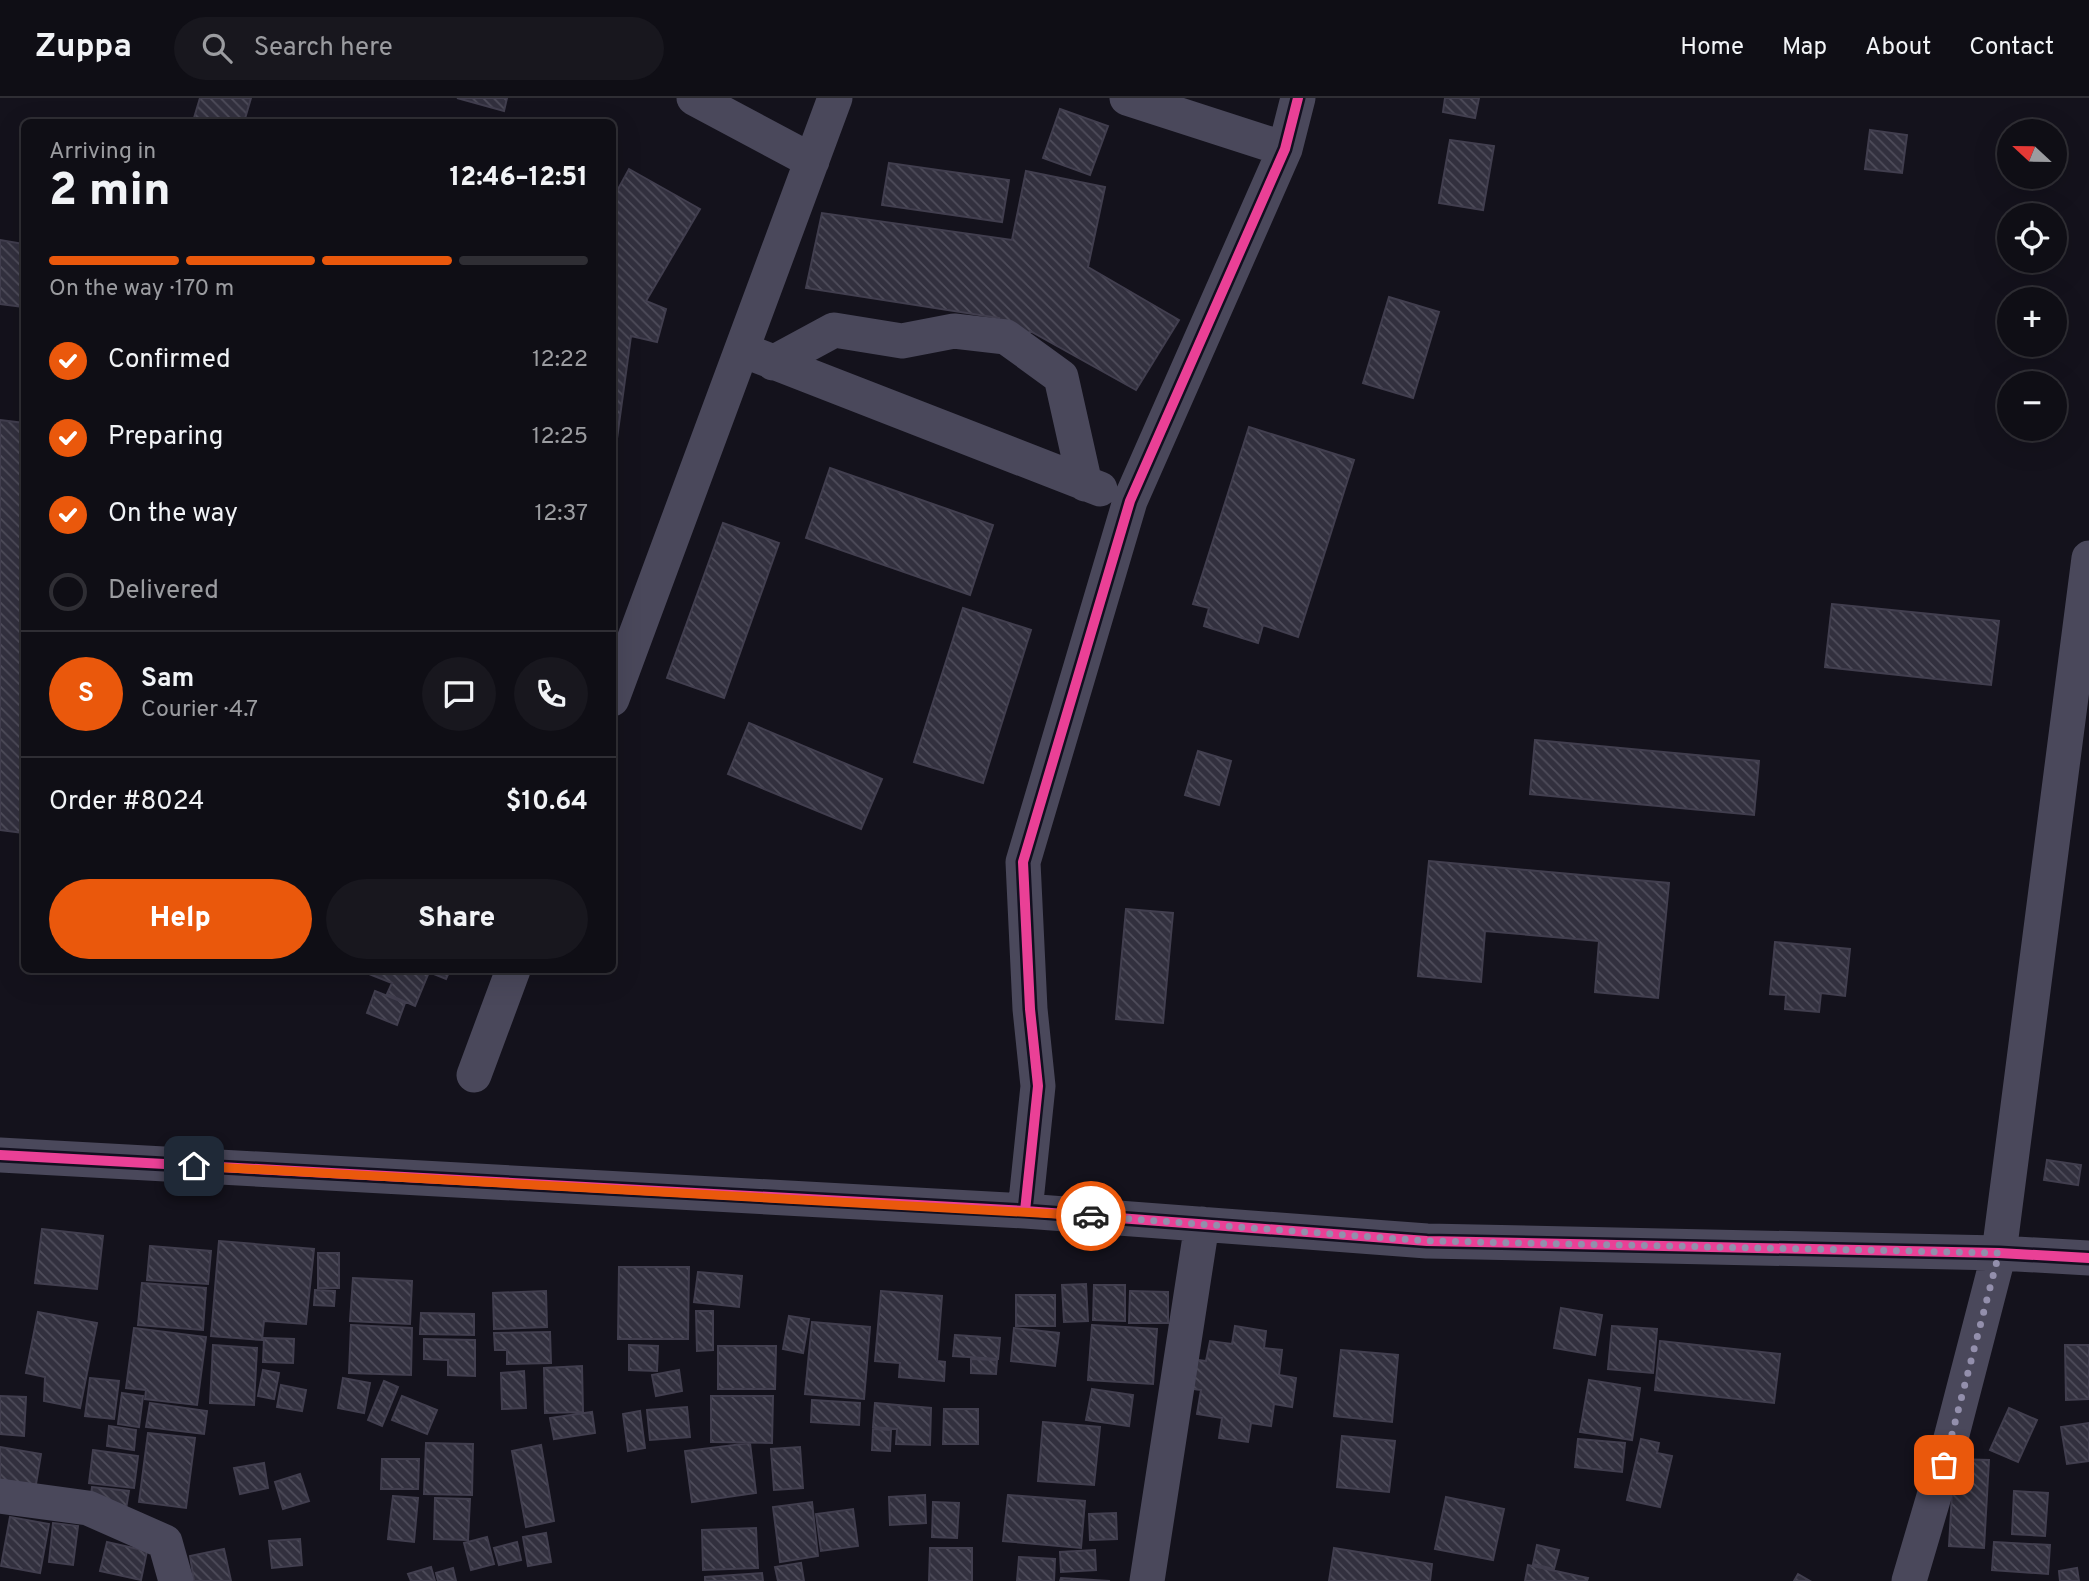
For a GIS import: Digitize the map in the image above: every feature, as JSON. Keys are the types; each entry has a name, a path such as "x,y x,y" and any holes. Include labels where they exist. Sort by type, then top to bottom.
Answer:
{"street":[{"path":"694,98 812,161"},
{"path":"616,685 835,98"},
{"path":"1127,98 1285,149"},
{"path":"1025,1211 1038,1086 1030,1009 1023,862 1130,501 1285,149 1298,98"},
{"path":"773,363 834,330 902,341 954,331 1006,337 1060,377 1085,484"},
{"path":"741,350 1130,501"},
{"path":"1909,1581 1950,1442 1999,1253 2089,558"},
{"path":"474,1075 512,973"},
{"path":"0,1155 1025,1211 1427,1241 1999,1253 2089,1258"},
{"path":"1147,1581 1202,1224"},
{"path":"0,1496 88,1508 165,1542 176,1581"}],"building":[{"path":"200,98 251,98 245,119 194,118"},
{"path":"457,98 507,98 504,111"},
{"path":"1445,98 1479,98 1475,118 1443,112"},
{"path":"1060,109 1108,126 1090,175 1043,158"},
{"path":"1870,130 1907,135 1902,173 1865,169"},
{"path":"1450,140 1494,146 1483,210 1439,203"},
{"path":"889,163 1009,180 1002,222 882,205"},
{"path":"629,169 700,209 646,301 666,309 657,342 631,336 616,446 616,193"},
{"path":"1026,171 1105,187 1088,267 1179,320 1136,390 1030,331 1019,355 989,342 999,318 806,288 822,213 1012,240"},
{"path":"0,240 21,244 21,307 0,304"},
{"path":"1389,297 1439,312 1413,398 1363,383"},
{"path":"0,420 21,423 21,833 0,830"},
{"path":"1249,427 1354,460 1298,637 1263,625 1258,643 1204,626 1209,608 1193,604"},
{"path":"830,468 993,525 970,595 806,538"},
{"path":"723,523 779,543 724,698 667,678"},
{"path":"1832,604 1999,621 1991,685 1825,667"},
{"path":"963,608 1031,630 983,783 914,762"},
{"path":"749,723 882,779 861,829 728,774"},
{"path":"1535,740 1759,761 1754,815 1530,794"},
{"path":"1198,751 1231,761 1219,805 1185,795"},
{"path":"1429,861 1669,883 1658,998 1595,992 1599,941 1485,931 1481,982 1418,976"},
{"path":"1126,909 1173,913 1163,1023 1116,1019"},
{"path":"1775,942 1850,949 1845,996 1821,993 1819,1012 1785,1009 1786,995 1770,994"},
{"path":"367,973 429,973 415,1006 387,994 392,983"},
{"path":"431,973 449,973 446,979"},
{"path":"375,991 405,1003 397,1025 367,1013"},
{"path":"2047,1160 2081,1165 2078,1185 2044,1180"},
{"path":"42,1229 103,1236 97,1289 35,1283"},
{"path":"219,1241 314,1249 306,1324 264,1321 262,1340 211,1336"},
{"path":"150,1246 211,1251 208,1284 147,1280"},
{"path":"318,1253 339,1253 339,1288 318,1288"},
{"path":"619,1267 689,1267 688,1339 618,1339"},
{"path":"698,1272 742,1276 739,1307 694,1302"},
{"path":"353,1278 412,1281 410,1324 350,1321"},
{"path":"142,1283 206,1288 203,1330 138,1325"},
{"path":"1086,1284 1088,1321 1064,1322 1062,1285"},
{"path":"1094,1285 1125,1285 1125,1321 1093,1320"},
{"path":"315,1290 335,1291 334,1306 314,1305"},
{"path":"546,1291 547,1327 494,1329 493,1293"},
{"path":"881,1291 942,1296 937,1361 945,1362 944,1381 899,1377 900,1363 875,1361"},
{"path":"1130,1291 1168,1292 1168,1323 1129,1323"},
{"path":"1016,1295 1055,1295 1055,1326 1016,1326"},
{"path":"1561,1308 1602,1315 1595,1355 1554,1348"},
{"path":"696,1311 713,1311 713,1350 697,1351"},
{"path":"38,1312 97,1323 80,1408 44,1401 45,1377 26,1373"},
{"path":"421,1313 474,1314 474,1335 420,1334"},
{"path":"789,1316 809,1319 803,1353 783,1349"},
{"path":"812,1322 870,1327 864,1399 805,1394"},
{"path":"351,1325 412,1328 411,1375 349,1373"},
{"path":"1092,1325 1157,1329 1153,1384 1088,1380"},
{"path":"1235,1326 1266,1331 1264,1348 1282,1350 1279,1375 1296,1378 1292,1407 1274,1404 1271,1426 1251,1423 1248,1442 1219,1438 1222,1418 1197,1414 1201,1390 1185,1388 1190,1359 1206,1361 1210,1341 1232,1344"},
{"path":"1612,1326 1657,1329 1653,1373 1608,1369"},
{"path":"134,1328 206,1337 197,1405 145,1399 146,1390 126,1388"},
{"path":"1014,1328 1059,1333 1055,1366 1011,1361"},
{"path":"550,1332 551,1363 507,1364 507,1350 495,1350 494,1333"},
{"path":"955,1335 1000,1338 998,1359 953,1356"},
{"path":"264,1338 294,1339 293,1363 263,1362"},
{"path":"424,1339 475,1340 475,1376 448,1375 448,1360 424,1359"},
{"path":"1660,1341 1780,1354 1774,1403 1655,1390"},
{"path":"213,1345 257,1348 254,1405 210,1403"},
{"path":"629,1345 658,1346 657,1371 629,1370"},
{"path":"2065,1345 2089,1345 2089,1399 2066,1400"},
{"path":"718,1346 776,1346 775,1389 718,1389"},
{"path":"1341,1350 1398,1355 1392,1422 1334,1416"},
{"path":"971,1359 997,1360 996,1374 971,1373"},
{"path":"582,1366 583,1412 545,1413 544,1368"},
{"path":"263,1370 279,1373 274,1399 258,1396"},
{"path":"679,1370 682,1391 656,1396 652,1375"},
{"path":"524,1371 526,1408 502,1409 501,1373"},
{"path":"90,1378 119,1381 114,1419 85,1416"},
{"path":"343,1378 370,1383 364,1413 338,1408"},
{"path":"1589,1380 1640,1388 1632,1440 1580,1432"},
{"path":"384,1381 398,1387 382,1426 368,1420"},
{"path":"281,1385 306,1390 302,1411 277,1407"},
{"path":"1092,1389 1133,1395 1129,1426 1086,1420"},
{"path":"122,1393 143,1396 139,1427 118,1424"},
{"path":"0,1396 26,1397 24,1436 0,1434"},
{"path":"402,1396 437,1410 427,1434 392,1420"},
{"path":"711,1396 773,1396 772,1443 711,1442"},
{"path":"812,1400 860,1403 859,1425 811,1422"},
{"path":"150,1403 207,1411 204,1434 146,1427"},
{"path":"875,1403 931,1408 930,1445 896,1444 897,1429 873,1427"},
{"path":"687,1407 690,1437 650,1440 647,1410"},
{"path":"2009,1408 2037,1420 2018,1462 1990,1450"},
{"path":"944,1409 978,1409 978,1444 943,1444"},
{"path":"640,1411 645,1448 628,1451 623,1414"},
{"path":"592,1412 595,1433 554,1439 550,1418"},
{"path":"1043,1422 1100,1427 1094,1485 1038,1481"},
{"path":"2089,1423 2089,1461 2067,1464 2061,1427"},
{"path":"109,1426 136,1430 134,1450 107,1446"},
{"path":"873,1429 891,1430 890,1451 872,1450"},
{"path":"148,1433 195,1438 186,1508 139,1502"},
{"path":"1342,1436 1395,1441 1389,1492 1337,1487"},
{"path":"1578,1439 1625,1443 1622,1472 1575,1467"},
{"path":"1641,1439 1659,1443 1657,1453 1672,1456 1660,1507 1627,1500"},
{"path":"426,1443 473,1444 472,1495 424,1494"},
{"path":"750,1443 756,1493 692,1502 685,1451"},
{"path":"541,1445 554,1521 526,1527 512,1451"},
{"path":"0,1447 41,1454 34,1496 0,1491"},
{"path":"800,1447 803,1488 774,1490 771,1449"},
{"path":"93,1450 138,1456 134,1488 89,1483"},
{"path":"382,1459 419,1459 418,1489 381,1489"},
{"path":"1954,1459 1989,1460 1984,1548 1949,1546"},
{"path":"264,1463 268,1488 240,1494 234,1468"},
{"path":"300,1474 309,1501 283,1509 275,1482"},
{"path":"92,1487 129,1491 126,1509 90,1505"},
{"path":"2014,1491 2048,1493 2045,1536 2012,1534"},
{"path":"925,1495 926,1523 890,1525 889,1497"},
{"path":"1008,1495 1085,1501 1081,1548 1003,1541"},
{"path":"393,1496 418,1498 414,1542 388,1539"},
{"path":"1446,1497 1504,1509 1493,1560 1435,1549"},
{"path":"435,1498 470,1499 468,1540 434,1539"},
{"path":"812,1502 818,1556 780,1562 773,1507"},
{"path":"933,1502 959,1503 957,1538 932,1537"},
{"path":"853,1509 858,1546 821,1551 816,1514"},
{"path":"1116,1513 1117,1539 1090,1540 1089,1514"},
{"path":"10,1517 49,1524 40,1573 1,1566"},
{"path":"53,1523 78,1526 73,1565 49,1562"},
{"path":"756,1528 758,1568 703,1570 702,1530"},
{"path":"546,1533 551,1562 528,1566 523,1537"},
{"path":"487,1537 494,1564 471,1570 464,1543"},
{"path":"300,1539 302,1565 272,1568 269,1541"},
{"path":"107,1542 147,1551 141,1580 100,1571"},
{"path":"517,1542 521,1560 499,1565 494,1548"},
{"path":"1994,1542 2050,1545 2048,1574 1992,1570"},
{"path":"1537,1545 1559,1550 1554,1569 1533,1564"},
{"path":"930,1548 972,1548 972,1581 929,1581"},
{"path":"1334,1548 1432,1564 1430,1581 1329,1581"},
{"path":"224,1549 231,1581 194,1581 190,1556"},
{"path":"1095,1550 1096,1570 1061,1572 1060,1552"},
{"path":"1019,1557 1055,1559 1054,1581 1017,1581"},
{"path":"801,1563 804,1581 778,1581 775,1567"},
{"path":"1528,1565 1588,1578 1587,1581 1525,1581"},
{"path":"431,1567 435,1581 411,1581 408,1574"},
{"path":"453,1568 456,1581 438,1581 436,1573"},
{"path":"2077,1568 2079,1581 2060,1581 2059,1571"},
{"path":"762,1573 763,1581 705,1581 705,1577"},
{"path":"1798,1574 1810,1581 1794,1581"},
{"path":"1061,1578 1110,1581 1060,1581"}],"cycle path":[{"path":"1025,1211 1038,1086 1030,1009 1023,862 1130,501 1285,149 1298,98"},
{"path":"0,1155 1025,1211 1427,1241 1999,1253 2089,1258"}],"way so far":[{"path":"1091,1216 1427,1241 1999,1253 1944,1465"}],"route":[{"path":"194,1166 1091,1216"}]}
